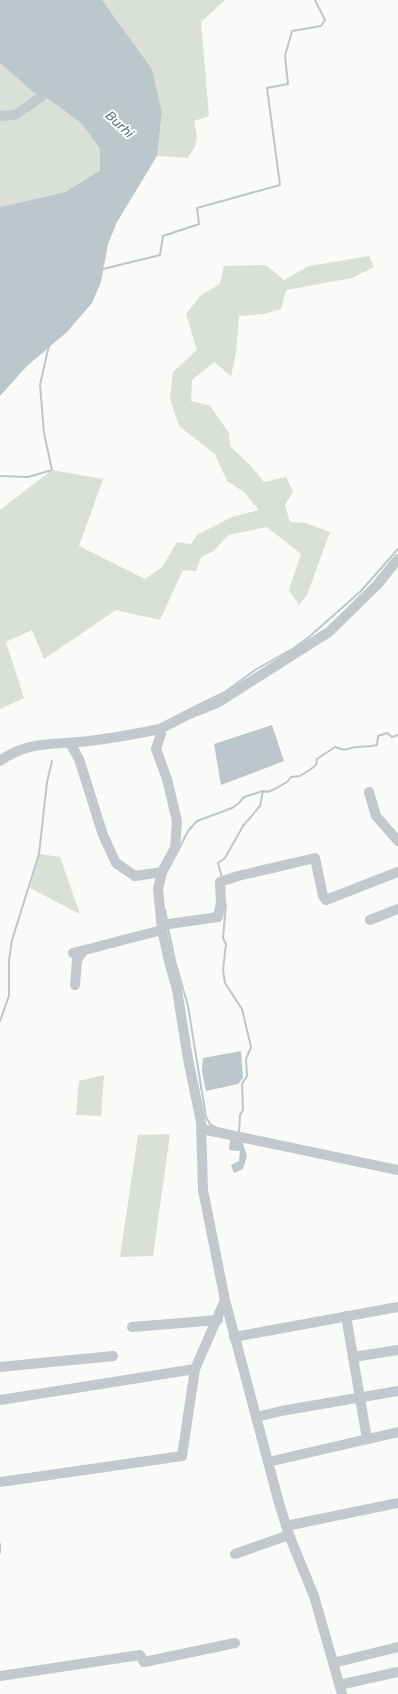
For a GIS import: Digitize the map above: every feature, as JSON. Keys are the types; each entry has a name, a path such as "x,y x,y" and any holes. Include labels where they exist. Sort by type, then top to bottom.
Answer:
{"street":[{"path":"0,116 15,115 42,97"},
{"path":"0,761 27,746 48,743 70,743 128,736 160,729 188,714 217,703 330,632 377,585 398,559"},
{"path":"160,729 156,749 167,779 177,821 175,848 162,872 158,889 162,927 177,990 202,1129 203,1190 234,1337 288,1530 314,1596 341,1690 398,1672"},
{"path":"70,743 79,759 103,835 116,863 135,876 162,872"},
{"path":"369,792 376,816 398,841"},
{"path":"73,953 162,927 218,917 221,903 220,882 238,876 315,858 323,896 326,900 398,872"},
{"path":"370,920 398,909"},
{"path":"75,985 77,960 83,950"},
{"path":"202,1129 398,1170"},
{"path":"0,1482 182,1456 195,1369 218,1320 225,1300"},
{"path":"234,1337 398,1307"},
{"path":"346,1316 367,1439"},
{"path":"132,1327 218,1320"},
{"path":"353,1357 398,1350"},
{"path":"0,1367 112,1356"},
{"path":"0,1400 195,1369"},
{"path":"256,1416 398,1391"},
{"path":"268,1462 398,1432"},
{"path":"235,1554 288,1530 398,1503"},
{"path":"0,1676 140,1655 144,1662 235,1643"},
{"path":"333,1663 398,1647"}],"shaded area":[{"path":"102,0 225,0 201,22 209,116 194,121 197,136 196,145 187,158 157,156 162,112 152,69"},
{"path":"0,63 33,92 53,102 82,124 100,149 100,172 65,192 0,207"},
{"path":"369,256 374,267 352,278 286,290 281,309 264,314 239,316 236,353 231,376 214,362 192,380 191,401 210,406 229,433 230,446 250,465 264,482 286,477 293,491 285,505 290,522 306,523 330,532 307,595 299,605 289,590 301,554 267,527 228,535 214,551 201,557 196,571 183,570 160,620 116,610 44,659 32,630 6,642 24,698 0,709 0,510 52,470 103,479 79,546 145,579 162,567 177,542 191,544 197,535 232,517 259,510 244,492 227,481 215,454 179,426 170,399 173,372 197,350 186,314 201,295 220,284 224,266 266,265 284,280 309,266"},
{"path":"39,854 60,857 80,914 30,888"},
{"path":"104,1075 101,1116 76,1115 79,1081"},
{"path":"170,1134 153,1256 120,1257 138,1135"}],"water":[{"name":"Burhi","path":"0,0 102,0 152,69 162,112 157,156 117,222 108,244 101,282 92,303 67,332 27,366 0,396 0,207 65,192 100,171 100,149 82,124 53,102 33,92 0,63"},
{"path":"272,725 284,761 221,785 214,744"},
{"path":"241,1051 243,1078 238,1084 206,1091 202,1071 203,1058"},
{"path":"230,1140 242,1141 247,1156 243,1169 234,1173 231,1165 239,1161 240,1151 229,1150"}],"waterway":[{"path":"103,269 160,255 163,236 199,224 197,208 280,185 267,88 288,84 285,56 292,31 321,26 325,20 315,0"},
{"path":"0,476 28,477 52,470 44,433 40,385 49,345"},
{"path":"190,709 225,692 255,670 294,648 309,637 361,591 398,549"},
{"path":"179,849 188,831 197,821 232,808 244,797 263,791 267,792 287,782 291,777 300,776 316,765 317,759 335,747 345,749 374,746 377,745 378,736 387,733 392,737 398,735"},
{"path":"0,1021 9,996 9,960 12,940 39,854 47,782 52,761"},
{"path":"222,878 218,863 225,858 243,826 260,806 263,791"},
{"path":"226,904 223,938 226,944 223,970 225,983 242,1009 251,1047 246,1059 247,1076 242,1084 243,1110 240,1115 239,1132"},
{"path":"165,910 167,920"},
{"path":"168,928 175,961 188,1006 206,1117 210,1124 215,1127"},
{"path":"0,1544 0,1553"}]}
